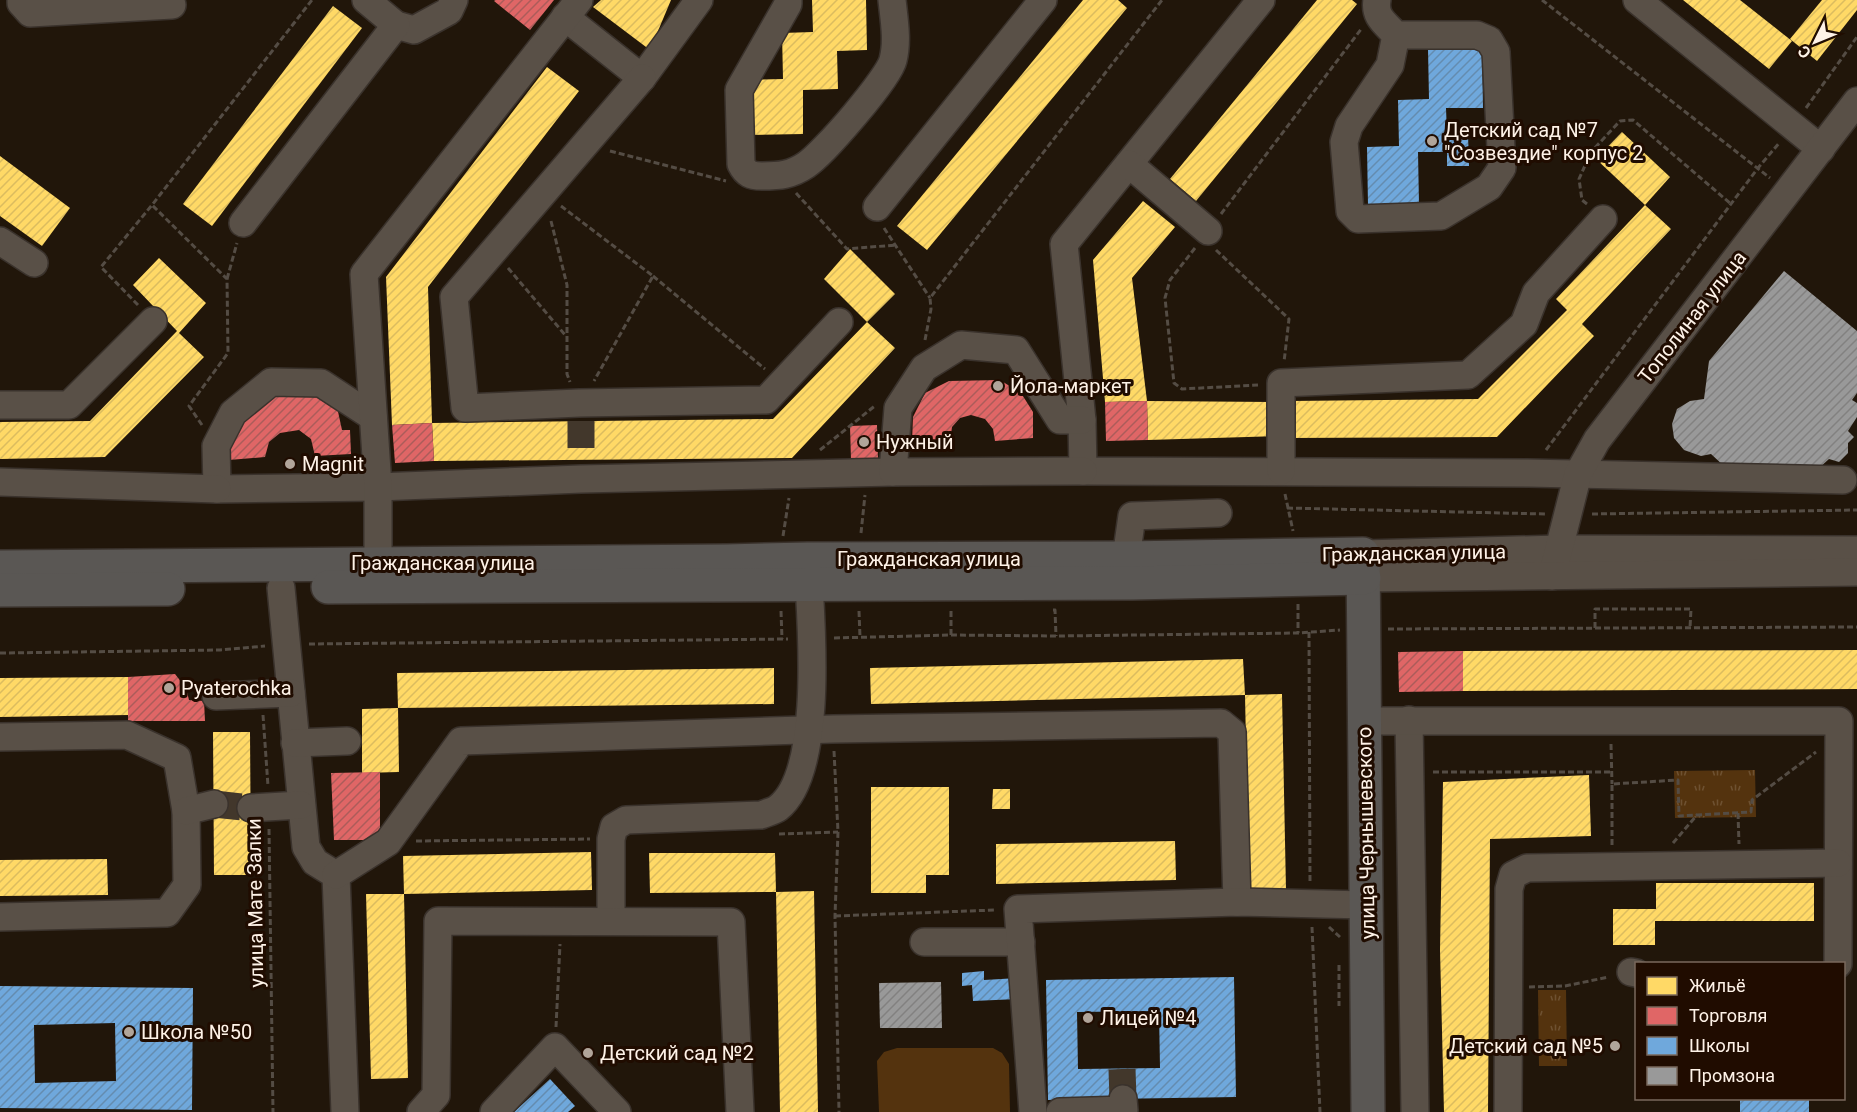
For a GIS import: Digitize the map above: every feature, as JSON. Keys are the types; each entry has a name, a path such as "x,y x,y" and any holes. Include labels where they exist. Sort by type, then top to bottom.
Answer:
{"main road":[{"name":"Гражданская улица","path":"0,590 281,588 1126,558 1364,566"},
{"name":"Гражданская улица","path":"0,567 714,561 808,571 1133,583 1364,566"},
{"name":"улица Чернышевского","path":"1364,566 1368,1112"}],"street":[{"path":"21,0 30,14 172,5"},
{"path":"366,0 396,25 414,30 449,10 454,0"},
{"path":"699,0 642,78 454,297 465,408 580,412 766,400 839,322"},
{"path":"788,0 788,4 739,90 741,164 744,171 752,176 785,176 805,166 821,153 885,76 893,61 896,39 892,0"},
{"path":"877,207 1043,0"},
{"path":"1083,471 1082,420 1064,244 1261,0"},
{"path":"1637,0 1821,149"},
{"path":"1376,5 1380,18 1396,34 1477,35 1489,40 1496,52 1502,168 1489,187 1441,216 1358,219 1350,212 1344,142 1349,126 1390,65 1396,34"},
{"path":"378,564 378,488 364,274 572,9 642,78"},
{"path":"243,223 396,25"},
{"name":"Тополиная улица","path":"1552,576 1578,474 1597,440 1857,101"},
{"path":"1129,164 1205,234"},
{"path":"1281,471 1281,383 1468,375 1524,324 1536,293 1603,219"},
{"path":"0,241 34,263"},
{"path":"0,405 69,405 153,321"},
{"path":"880,472 898,408 924,368 961,345 1016,350 1060,420 1082,420"},
{"path":"217,489 216,446 233,413 271,382 321,383 373,417"},
{"path":"0,482 217,489 378,488 581,470 792,474 1281,471 1528,473 1843,480"},
{"path":"1126,558 1132,516 1218,513"},
{"name":"Гражданская улица","path":"1364,566 1559,549 1857,550"},
{"name":"Гражданская улица","path":"1364,566 1552,576 1857,572"},
{"path":"611,921 611,839 614,827 626,820 761,815 778,808 791,793 822,729 812,638 808,571"},
{"path":"281,588 306,847 315,862 336,875"},
{"path":"216,696 291,693"},
{"path":"1409,720 1415,1112"},
{"path":"1365,721 1610,721 1845,726 1838,863 1838,962"},
{"path":"336,875 388,842 461,741 822,729 1221,723 1233,732 1237,902"},
{"path":"0,737 127,735 177,758 186,811 187,885 167,913 0,917"},
{"path":"295,743 347,741"},
{"path":"186,811 214,804"},
{"path":"260,808 301,805"},
{"path":"1508,1112 1509,889 1513,875 1527,868 1838,863"},
{"path":"336,875 345,1112"},
{"path":"1033,1112 1018,909 1237,902 1366,905"},
{"path":"421,1112 436,1095 438,921 611,921 731,922 740,1112"},
{"path":"924,942 1021,942"},
{"path":"494,1112 555,1047 617,1112"},
{"path":"1060,1112 1124,1110 1123,1099"}],"path":[{"path":"153,321 101,267 312,0"},
{"path":"930,298 1162,0"},
{"path":"1542,0 1788,192"},
{"path":"1205,234 1289,319 1281,383 1182,389 1174,383 1165,298 1170,280 1376,5"},
{"path":"1528,473 1758,168 1793,126 1857,37"},
{"path":"1603,219 1582,200 1579,179 1591,152 1620,121 1633,120 1731,204"},
{"path":"585,144 738,184 752,176"},
{"path":"785,176 790,187 847,249 896,245"},
{"path":"543,192 653,276 782,383"},
{"path":"543,192 567,285 567,374 580,412"},
{"path":"152,205 227,279"},
{"path":"877,207 882,224 930,298 931,309 924,344"},
{"path":"216,446 189,406 228,353 227,279 243,223"},
{"path":"494,250 567,338"},
{"path":"580,412 653,276"},
{"path":"783,536 792,474 865,412 879,403"},
{"path":"1281,471 1292,531"},
{"path":"861,534 880,472"},
{"path":"1298,601 1298,633"},
{"path":"781,608 782,639"},
{"path":"1595,628 1595,609 1691,609 1690,628"},
{"path":"1044,610 1055,610 1056,636"},
{"path":"951,635 951,611 963,611"},
{"path":"1385,629 1857,627"},
{"path":"831,638 1298,633 1340,630"},
{"path":"1308,632 1310,886"},
{"path":"307,644 794,639"},
{"path":"0,653 220,650 266,645"},
{"name":"улица Мате Залки","path":"262,694 260,808 273,1112"},
{"path":"1610,721 1612,867"},
{"path":"1611,784 1678,780 1679,816 1751,812 1752,800 1845,726"},
{"path":"822,729 838,832 836,916 839,1112"},
{"path":"1410,772 1611,772"},
{"path":"1738,813 1740,865"},
{"path":"1652,866 1697,815"},
{"path":"836,916 1018,909"},
{"path":"555,1047 561,921"},
{"path":"1311,921 1320,1112"},
{"path":"1339,960 1339,1006"},
{"path":"1508,988 1565,986 1634,973"}],"green space":[{"path":"1755,770 1756,817 1675,818 1674,771"},
{"path":"1538,990 1566,990 1567,1066 1539,1066"},
{"path":"897,1048 993,1048 1002,1053 1009,1064 1010,1112 879,1112 877,1061 884,1052"}],"building: Жильё":[{"path":"601,0 671,0 650,50 593,7"},
{"path":"812,0 866,0 867,50 837,51 838,89 803,90 803,134 748,135 747,80 783,79 782,33 813,32"},
{"path":"1083,0 1118,0 1127,8 927,250 897,226"},
{"path":"1317,0 1352,0 1357,4 1196,201 1170,179"},
{"path":"1683,0 1740,0 1792,41 1769,69"},
{"path":"1822,0 1857,0 1857,10 1817,61 1790,39"},
{"path":"333,6 362,28 212,226 183,204"},
{"path":"547,67 579,91 428,287 432,423 392,425 386,277"},
{"path":"1622,132 1670,177 1645,205 1596,159"},
{"path":"0,156 70,208 42,246 0,216"},
{"path":"1143,201 1175,227 1132,278 1147,401 1105,402 1093,260"},
{"path":"1645,205 1671,229 1582,324 1594,336 1497,437 1288,438 1290,401 1478,399 1567,310 1556,299"},
{"path":"850,249 895,294 867,322 824,279"},
{"path":"159,258 206,303 179,333 204,357 105,457 0,459 0,422 90,421 177,331 133,285"},
{"path":"867,322 895,348 792,458 434,461 432,423 773,419"},
{"path":"1147,401 1275,402 1276,436 1148,440"},
{"path":"1857,650 1857,689 1463,691 1463,651"},
{"path":"1243,659 1245,695 871,704 870,668"},
{"path":"774,668 774,704 398,708 397,673"},
{"path":"128,677 129,715 0,717 0,678"},
{"path":"1282,694 1286,890 1249,891 1245,695"},
{"path":"398,708 399,772 362,773 362,709"},
{"path":"213,732 250,732 251,875 214,875"},
{"path":"1589,775 1591,836 1490,839 1488,1112 1444,1112 1440,950 1443,782"},
{"path":"871,787 949,787 949,875 926,875 926,893 871,893"},
{"path":"993,789 1010,789 1010,809 992,809"},
{"path":"1175,841 1176,880 996,884 996,844"},
{"path":"591,852 592,890 404,894 403,856"},
{"path":"649,853 775,853 776,892 650,893"},
{"path":"107,859 108,895 0,896 0,860"},
{"path":"1656,883 1814,883 1814,921 1655,921 1655,945 1613,945 1613,909 1656,909"},
{"path":"814,891 818,1112 780,1112 776,892"},
{"path":"366,894 404,894 408,1078 371,1079"}],"building: Торговля":[{"path":"495,0 554,0 530,30"},
{"path":"1000,380 1021,393 1033,412 1033,438 995,441 993,429 985,419 971,415 960,418 952,427 950,442 912,442 913,417 925,393 949,381"},
{"path":"268,394 310,394 337,407 342,430 350,430 351,454 315,456 311,439 299,430 280,433 269,442 265,457 229,460 229,433"},
{"path":"1147,401 1148,440 1106,441 1105,402"},
{"path":"432,423 434,461 395,463 392,425"},
{"name":"Нужный","path":"877,425 878,459 851,460 850,426"},
{"path":"1463,651 1463,691 1399,692 1398,652"},
{"path":"175,674 186,688 189,700 204,701 205,721 128,721 128,677"},
{"path":"380,772 380,840 334,840 331,773"}],"building: Школы":[{"path":"1482,48 1483,108 1446,108 1447,134 1468,134 1469,166 1447,166 1447,152 1418,152 1419,204 1368,206 1367,147 1399,146 1398,100 1429,99 1428,49"},
{"path":"984,971 984,980 1018,978 1019,999 973,1001 972,985 962,986 962,973"},
{"path":"1234,977 1236,1097 1048,1100 1046,980","holes":["1159,1011 1160,1068 1078,1069 1077,1012"]},
{"path":"0,986 193,988 192,1110 0,1108","holes":["115,1023 116,1081 35,1083 34,1025"]},
{"path":"550,1079 575,1106 568,1112 514,1112"},
{"path":"1740,1100 1809,1100 1809,1112 1740,1112"}],"building: Промзона":[{"path":"1784,271 1857,331 1857,393 1852,400 1857,403 1857,417 1848,431 1854,437 1848,443 1848,453 1839,462 1829,459 1819,468 1725,467 1711,454 1701,456 1684,450 1674,438 1672,424 1677,409 1690,401 1704,399 1709,361"},
{"path":"941,982 942,1028 880,1028 879,983"}],"tunnel":[{"path":"581,421 581,460"},
{"path":"214,804 251,808"},
{"path":"1122,1069 1123,1099"}],"place":[{"name":"Детский сад №7 \"Созвездие\" корпус 2","path":"1432,141"},
{"name":"Йола-маркет","path":"998,386"},
{"name":"Нужный","path":"864,442"},
{"name":"Magnit","path":"290,464"},
{"name":"Pyaterochka","path":"169,688"},
{"name":"Лицей №4","path":"1088,1018"},
{"name":"Школа №50","path":"129,1032"},
{"name":"Детский сад №5","path":"1615,1046"},
{"name":"Детский сад №2","path":"588,1053"}]}
